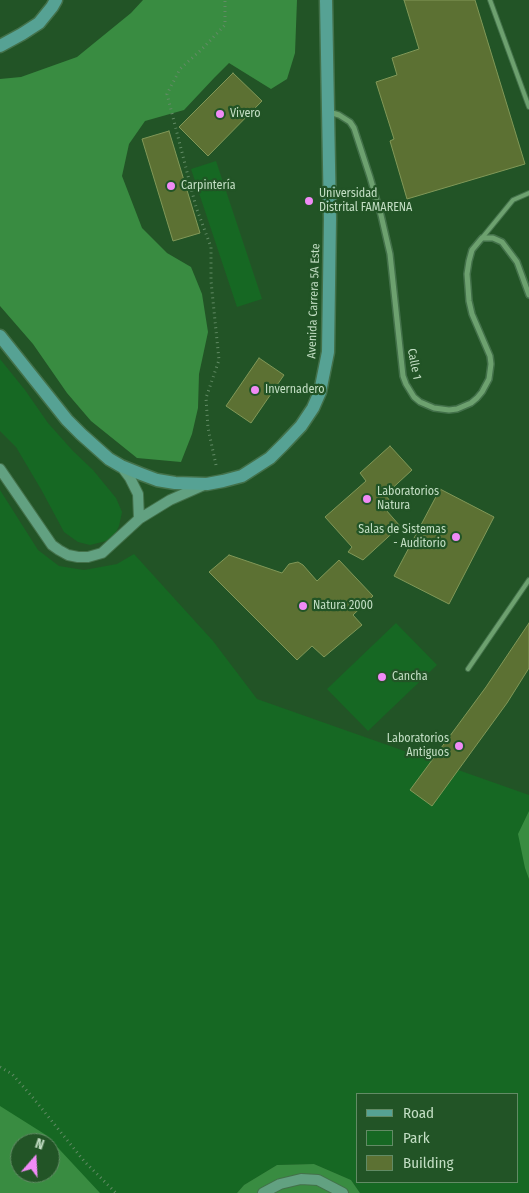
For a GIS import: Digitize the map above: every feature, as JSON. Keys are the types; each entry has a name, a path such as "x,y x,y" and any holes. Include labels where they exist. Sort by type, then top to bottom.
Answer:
{"main road":[{"path":"0,46 39,23 56,0"},
{"name":"Avenida Carrera 5A Este","path":"0,336 67,420 95,447 121,466 157,480 175,483 207,484 242,476 270,458 284,444 301,426 320,392 328,352 330,219 326,0"},
{"path":"121,466 138,494 139,520"},
{"path":"0,470 52,545 68,555 88,558 102,553 139,520 170,500 207,484"},
{"path":"263,1193 280,1184 301,1179 318,1180 343,1193"}],"street":[{"name":"Calle 1","path":"329,112 339,115 350,122 354,128 381,216 390,254 403,376 414,396 420,402 434,408 449,410 471,403 482,392 489,379 490,356 472,314 467,274 472,250 482,238"},
{"path":"482,238 493,238 502,242 517,262 529,295"}],"lane":[{"path":"490,0 529,107"},
{"path":"482,238 514,200 529,193"},
{"path":"468,669 529,580"}],"path":[{"path":"223,481 216,467 208,428 206,398 219,360 211,281 211,247 196,207 167,94 180,69 225,25 225,0"},
{"path":"0,1067 12,1074 84,1161 116,1193"}],"green space":[{"path":"143,0 297,0 295,53 287,79 271,89 229,63 184,110 145,121 129,144 122,176 142,228 167,253 191,267 202,294 208,332 199,374 198,408 192,434 181,462 137,458 91,421 67,393 33,344 0,306 0,79 21,77 77,57 131,13"},
{"path":"216,161 262,299 237,307 191,169"},
{"path":"0,359 48,423 93,470 116,498 122,512 119,526 115,534 106,541 90,545 78,542 64,532 16,447 0,431"},
{"path":"0,490 38,550 59,566 84,570 117,564 134,554 213,641 257,699 529,795 529,1193 360,1193 351,1180 314,1164 277,1165 244,1185 237,1193 0,1193"},
{"name":"Cancha","path":"396,623 437,665 368,731 327,689"},
{"path":"529,811 529,879 518,834"},
{"path":"0,1106 43,1133 10,1133 10,1183 60,1183 60,1150 100,1193 0,1193"},
{"path":"314,1164 351,1180 360,1193 237,1193 244,1185 277,1165"}],"building":[{"path":"404,0 475,0 525,164 407,199 390,141 394,139 376,82 397,75 392,58 419,49"},
{"name":"Vivero","path":"233,73 262,101 208,156 179,127"},
{"name":"Carpintería","path":"169,131 200,233 173,241 142,139"},
{"name":"Invernadero","path":"259,358 284,375 251,423 226,406"},
{"name":"Laboratorios Natura","path":"390,446 412,470 385,495 393,504 386,510 400,526 363,560 348,552 352,547 325,517 366,481 360,473"},
{"name":"Salas de Sistemas - Auditorio","path":"440,489 494,517 449,604 394,576"},
{"name":"Natura 2000","path":"229,555 282,573 289,564 298,562 317,581 339,560 373,596 353,615 362,625 324,657 312,646 297,660 209,572"},
{"name":"Laboratorios Antiguos","path":"529,623 529,668 507,703 432,806 410,790 486,687"}],"place":[{"name":"Vivero","path":"220,114"},
{"name":"Carpintería","path":"171,186"},
{"name":"Universidad Distrital FAMARENA","path":"309,201"},
{"name":"Invernadero","path":"255,390"},
{"name":"Laboratorios Natura","path":"367,499"},
{"name":"Salas de Sistemas - Auditorio","path":"456,537"},
{"name":"Natura 2000","path":"303,606"},
{"name":"Cancha","path":"382,677"},
{"name":"Laboratorios Antiguos","path":"459,746"}]}
